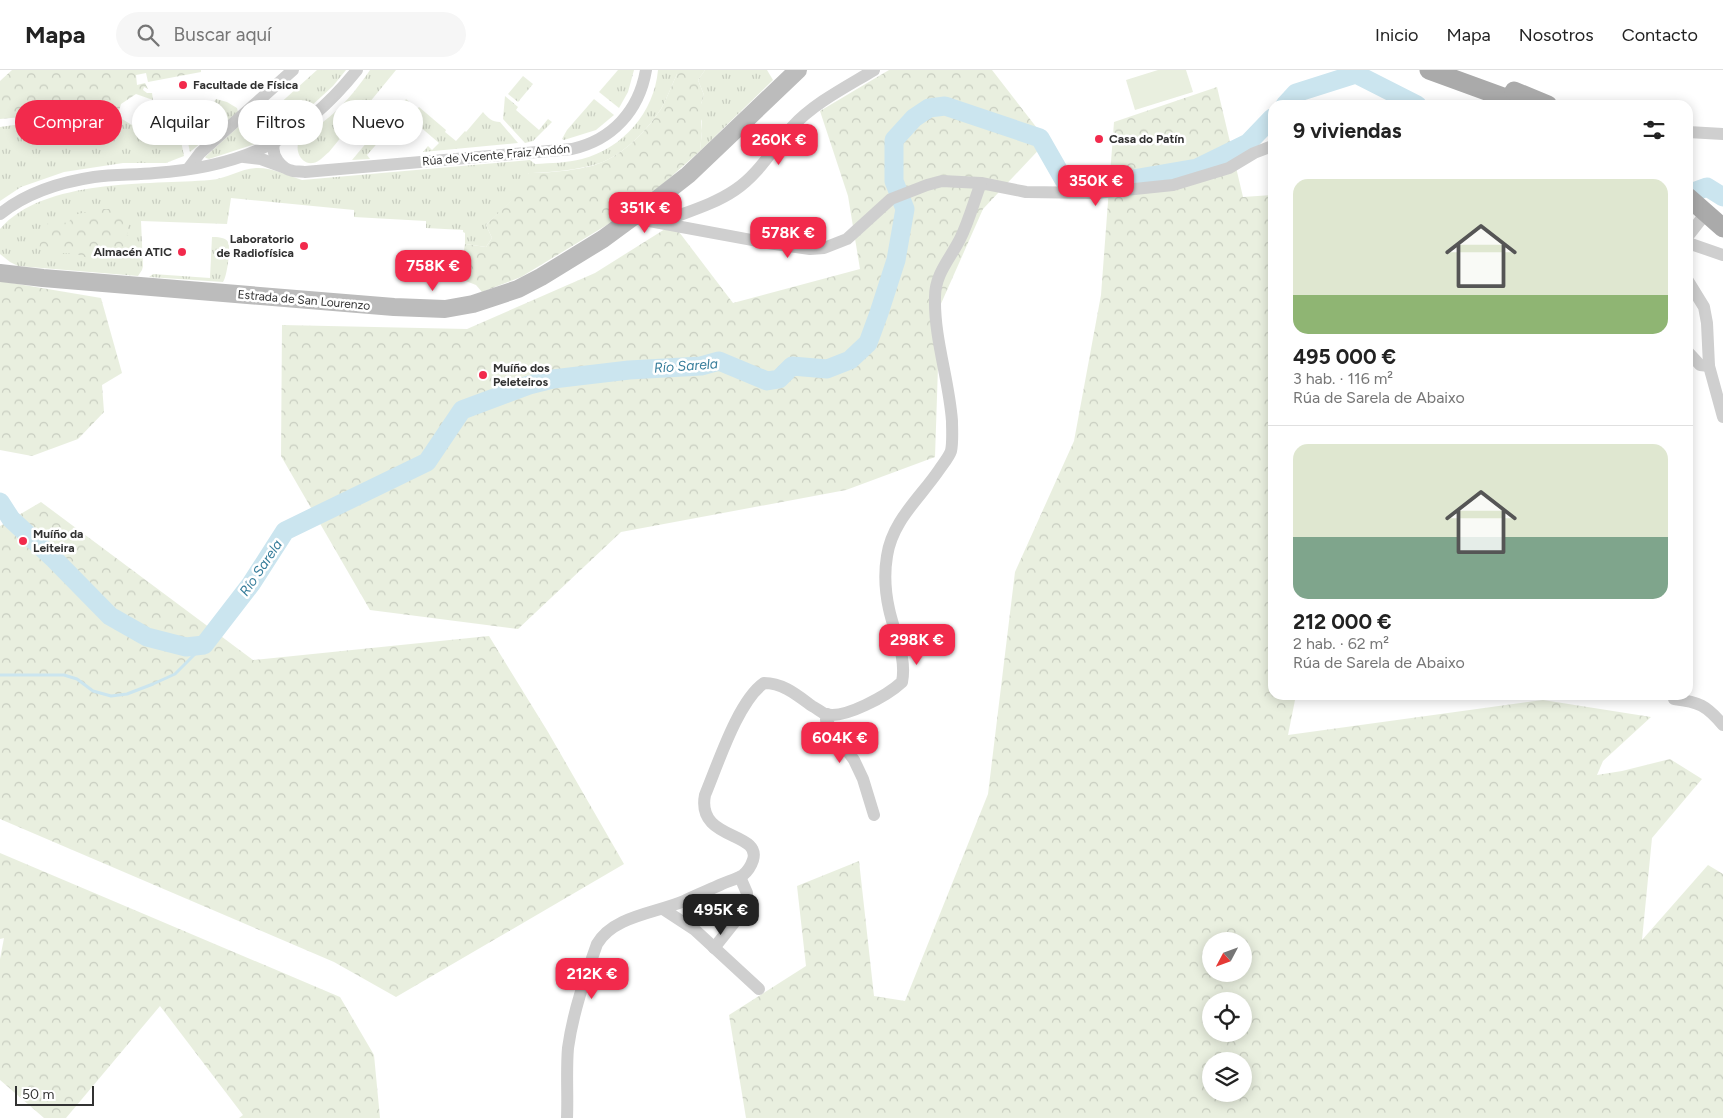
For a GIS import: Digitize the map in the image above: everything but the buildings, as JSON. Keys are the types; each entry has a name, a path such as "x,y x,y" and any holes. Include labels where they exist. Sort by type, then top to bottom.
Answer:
{"main road":[{"path":"1430,70 1511,100"},
{"path":"1466,70 1536,100"}],"street":[{"path":"188,169 200,153 293,70"},
{"path":"323,106 357,70"},
{"name":"Rúa de Vicente Fraiz Andón","path":"242,157 262,159 291,171 305,172 563,151 583,147 603,138 624,119 641,92 646,70"},
{"name":"Estrada de San Lourenzo","path":"0,273 375,306 445,309 473,304 518,288 556,267 634,218 688,175 798,70"},
{"path":"662,222 707,204 736,189 746,181 792,127 807,114 874,70"},
{"path":"1693,132 1723,134"},
{"path":"0,214 27,198 55,186 95,177 157,173 216,165 272,145"},
{"path":"274,145 272,149 278,161 291,171"},
{"path":"275,145 288,161 305,172"},
{"path":"634,218 758,241 810,249 824,248 847,238 891,199 927,184 942,181 981,183 1026,192 1096,193 1173,185 1229,168 1254,153 1268,148"},
{"path":"567,1118 568,1057 571,1026 578,999 597,944 602,936 610,928 621,922 663,909 740,877 749,870 755,854 753,849 748,843 719,829 711,822 704,810 704,802 735,724 750,696 764,683 772,683 785,688 827,714 840,714 883,698 902,682 903,662 888,608 884,580 887,556 890,540 902,518 951,452 951,401 935,320 934,295 938,278 944,264 960,240 981,183"},
{"path":"1693,231 1709,215"},
{"path":"1693,245 1723,255"},
{"path":"1693,289 1704,307 1707,323 1709,366 1723,417"},
{"path":"1693,357 1700,365 1709,366"},
{"path":"1681,700 1694,702 1709,711 1723,725"},
{"path":"827,714 826,720 854,760 863,779 874,816"},
{"path":"714,948 745,909 746,893 740,877"},
{"path":"663,909 695,930 759,989"}],"green space":[{"path":"12,70 201,70 201,72 148,82 146,73 136,75 137,85 145,83 148,89 144,87 143,90 147,93 152,93 153,100 136,94 122,103 122,100 15,100 15,118 0,119 0,81"},
{"path":"317,70 346,70 333,86 318,100 284,100"},
{"path":"370,70 396,70 371,100 346,100"},
{"path":"618,70 634,70 628,92 619,108 599,92"},
{"path":"658,70 677,70 677,74 661,109 643,132 621,151 598,164 568,170 529,173 519,194 486,225 492,238 486,247 465,244 465,233 463,230 426,228 426,221 354,217 354,210 231,198 227,224 141,221 143,266 138,276 18,266 0,254 0,229 19,212 70,192 99,187 210,180 252,168 264,168 302,180 530,160 535,164 582,159 597,154 611,146 634,126 650,100"},
{"path":"677,70 705,70 698,80 704,95 701,104 708,108 701,121 700,151 664,183 620,217 521,277 482,292 476,285 463,280 459,262 465,244 486,247 492,238 486,225 518,194 514,190 529,173 557,172 588,167 605,161 621,151 643,132 661,109 677,74"},
{"path":"705,70 767,70 773,80 700,151 702,131 701,104 704,95 698,80"},
{"path":"889,70 992,70 1047,141 983,209 940,306 935,457 846,490 621,532 518,629 370,610 281,456 282,325 467,329 595,273 673,224 733,303 860,269 848,196 820,111"},
{"path":"1158,70 1186,70 1193,92 1135,110 1126,80"},
{"path":"523,76 533,84 518,102 508,94"},
{"path":"1217,87 1243,197 1268,195 1268,700 1295,700 1288,735 1543,700 1651,717 1603,761 1597,775 1670,759 1702,779 1652,838 1642,940 1708,865 1723,874 1723,1118 746,1118 729,1015 806,966 797,886 859,861 874,996 905,1001 988,794 1015,572 1074,441 1101,295 1114,122"},
{"path":"505,96 518,107 516,110 539,130 548,119 552,122 533,141 525,143 503,119"},
{"path":"594,99 614,115 596,130 562,139 567,130"},
{"path":"228,103 237,108 238,112 228,120"},
{"path":"423,110 456,141 483,112 490,119 500,122 518,143 423,152 428,146 432,150 439,143 423,129"},
{"path":"333,113 333,145 335,145 319,160 308,163 299,155 298,145 323,145 323,122"},
{"path":"122,119 132,125 132,145 182,145 184,156 166,163 123,163 64,172 21,187 0,201 0,127 15,125 15,145 122,145"},
{"path":"238,127 238,145 252,145 209,159 205,157 218,145 228,145 228,136"},
{"path":"188,145 198,145 190,152"},
{"path":"365,145 376,145 367,155 370,159 352,160"},
{"path":"98,209 116,209 128,224 127,235 136,238 135,265 126,258 126,250 111,262 84,257 76,253 39,249 42,233 48,223 68,223 74,215"},
{"path":"212,237 225,239 229,245 229,256 223,282 149,277 153,274 210,278"},
{"path":"0,281 101,298 122,373 102,385 104,412 78,439 32,456 0,450"},
{"path":"41,502 253,660 489,636 548,732 624,864 396,997 334,962 0,819 0,526"},
{"path":"0,853 340,997 374,1055 380,1118 239,1118 243,1115 160,1006 66,1118 44,1118 0,1080 0,959 4,938 0,939"}],"waterway":[{"name":"Río Sarela","path":"1290,100 1296,93 1356,74 1407,100"},
{"name":"Río Sarela","path":"0,502 11,519 54,559 110,616 147,637 186,647 204,645 251,584 285,531 427,462 462,410 529,385 553,379 629,370 701,366 719,361 767,381 779,379 792,366 827,369 850,360 868,343 896,260 905,209 894,181 894,140 914,118 929,108 945,106 1040,138 1064,180 1127,180 1197,168 1248,143 1268,122"},
{"name":"Río Sarela","path":"1693,192 1707,187 1723,197"},
{"path":"0,675 64,675 77,679 93,691 111,696 127,694 175,674 204,645"}],"place":[{"name":"Facultade de Física","path":"183,85"},
{"name":"Casa do Patín","path":"1099,139"},
{"name":"Laboratorio de Radiofísica","path":"304,246"},
{"name":"Almacén ATIC","path":"182,252"},
{"name":"Muíño dos Peleteiros","path":"483,375"},
{"name":"Muíño da Leiteira","path":"23,541"}]}
